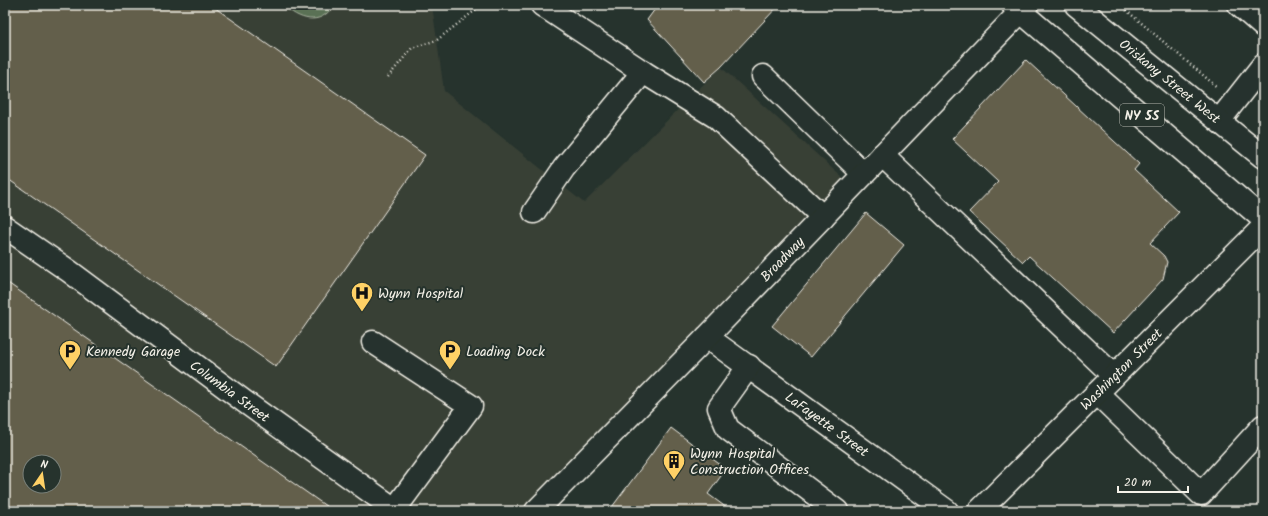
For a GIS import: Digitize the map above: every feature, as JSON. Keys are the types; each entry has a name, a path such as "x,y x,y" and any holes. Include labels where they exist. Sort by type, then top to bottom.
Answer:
{"street":[{"path":"542,5 643,72 716,117 823,217"},
{"name":"Oriskany Street West","path":"1076,5 1263,157"},
{"path":"1239,5 1263,26"},
{"name":"Broadway","path":"536,511 823,217 1020,7"},
{"name":"NY 5S","path":"1020,7 1263,220"},
{"path":"1219,122 1263,65"},
{"path":"534,212 564,168 643,72"},
{"path":"763,76 864,174"},
{"path":"882,155 1114,376"},
{"name":"Columbia Street","path":"5,227 69,271 245,402 396,510"},
{"name":"Washington Street","path":"979,511 1263,227"},
{"name":"LaFayette Street","path":"707,336 947,511"},
{"path":"373,342 471,406 396,510"},
{"path":"748,366 719,408 728,430 837,511"},
{"path":"1097,393 1201,494 1263,426"}],"path":[{"path":"388,77 412,48 437,40 482,5"},
{"name":"Oriskany Street West","path":"1120,5 1234,102"}],"shaded area":[{"name":"Wynn Hospital","path":"5,5 432,5 444,91 584,203 721,67 847,182 526,511 128,511 62,463 62,454 49,454 5,422"}],"green space":[{"path":"283,5 334,5 322,16 316,19 309,19 296,14"}],"building":[{"name":"Wynn Hospital","path":"5,5 211,5 425,155 276,367 5,177"},
{"path":"658,5 779,5 721,67 704,82 647,20"},
{"path":"1026,60 1139,164 1134,170 1179,212 1150,243 1164,256 1167,262 1163,279 1113,333 1029,256 1023,262 969,212 998,182 952,139"},
{"path":"866,213 904,245 811,357 772,326"},
{"name":"Kennedy Garage","path":"5,281 333,511 5,511"},
{"name":"Wynn Hospital Construction Offices","path":"671,428 726,469 708,494 731,511 609,511"}],"place":[{"name":"Wynn Hospital","path":"362,312"},
{"name":"Kennedy Garage","path":"70,370"},
{"name":"Loading Dock","path":"450,370"},
{"name":"Wynn Hospital Construction Offices","path":"674,480"}]}
